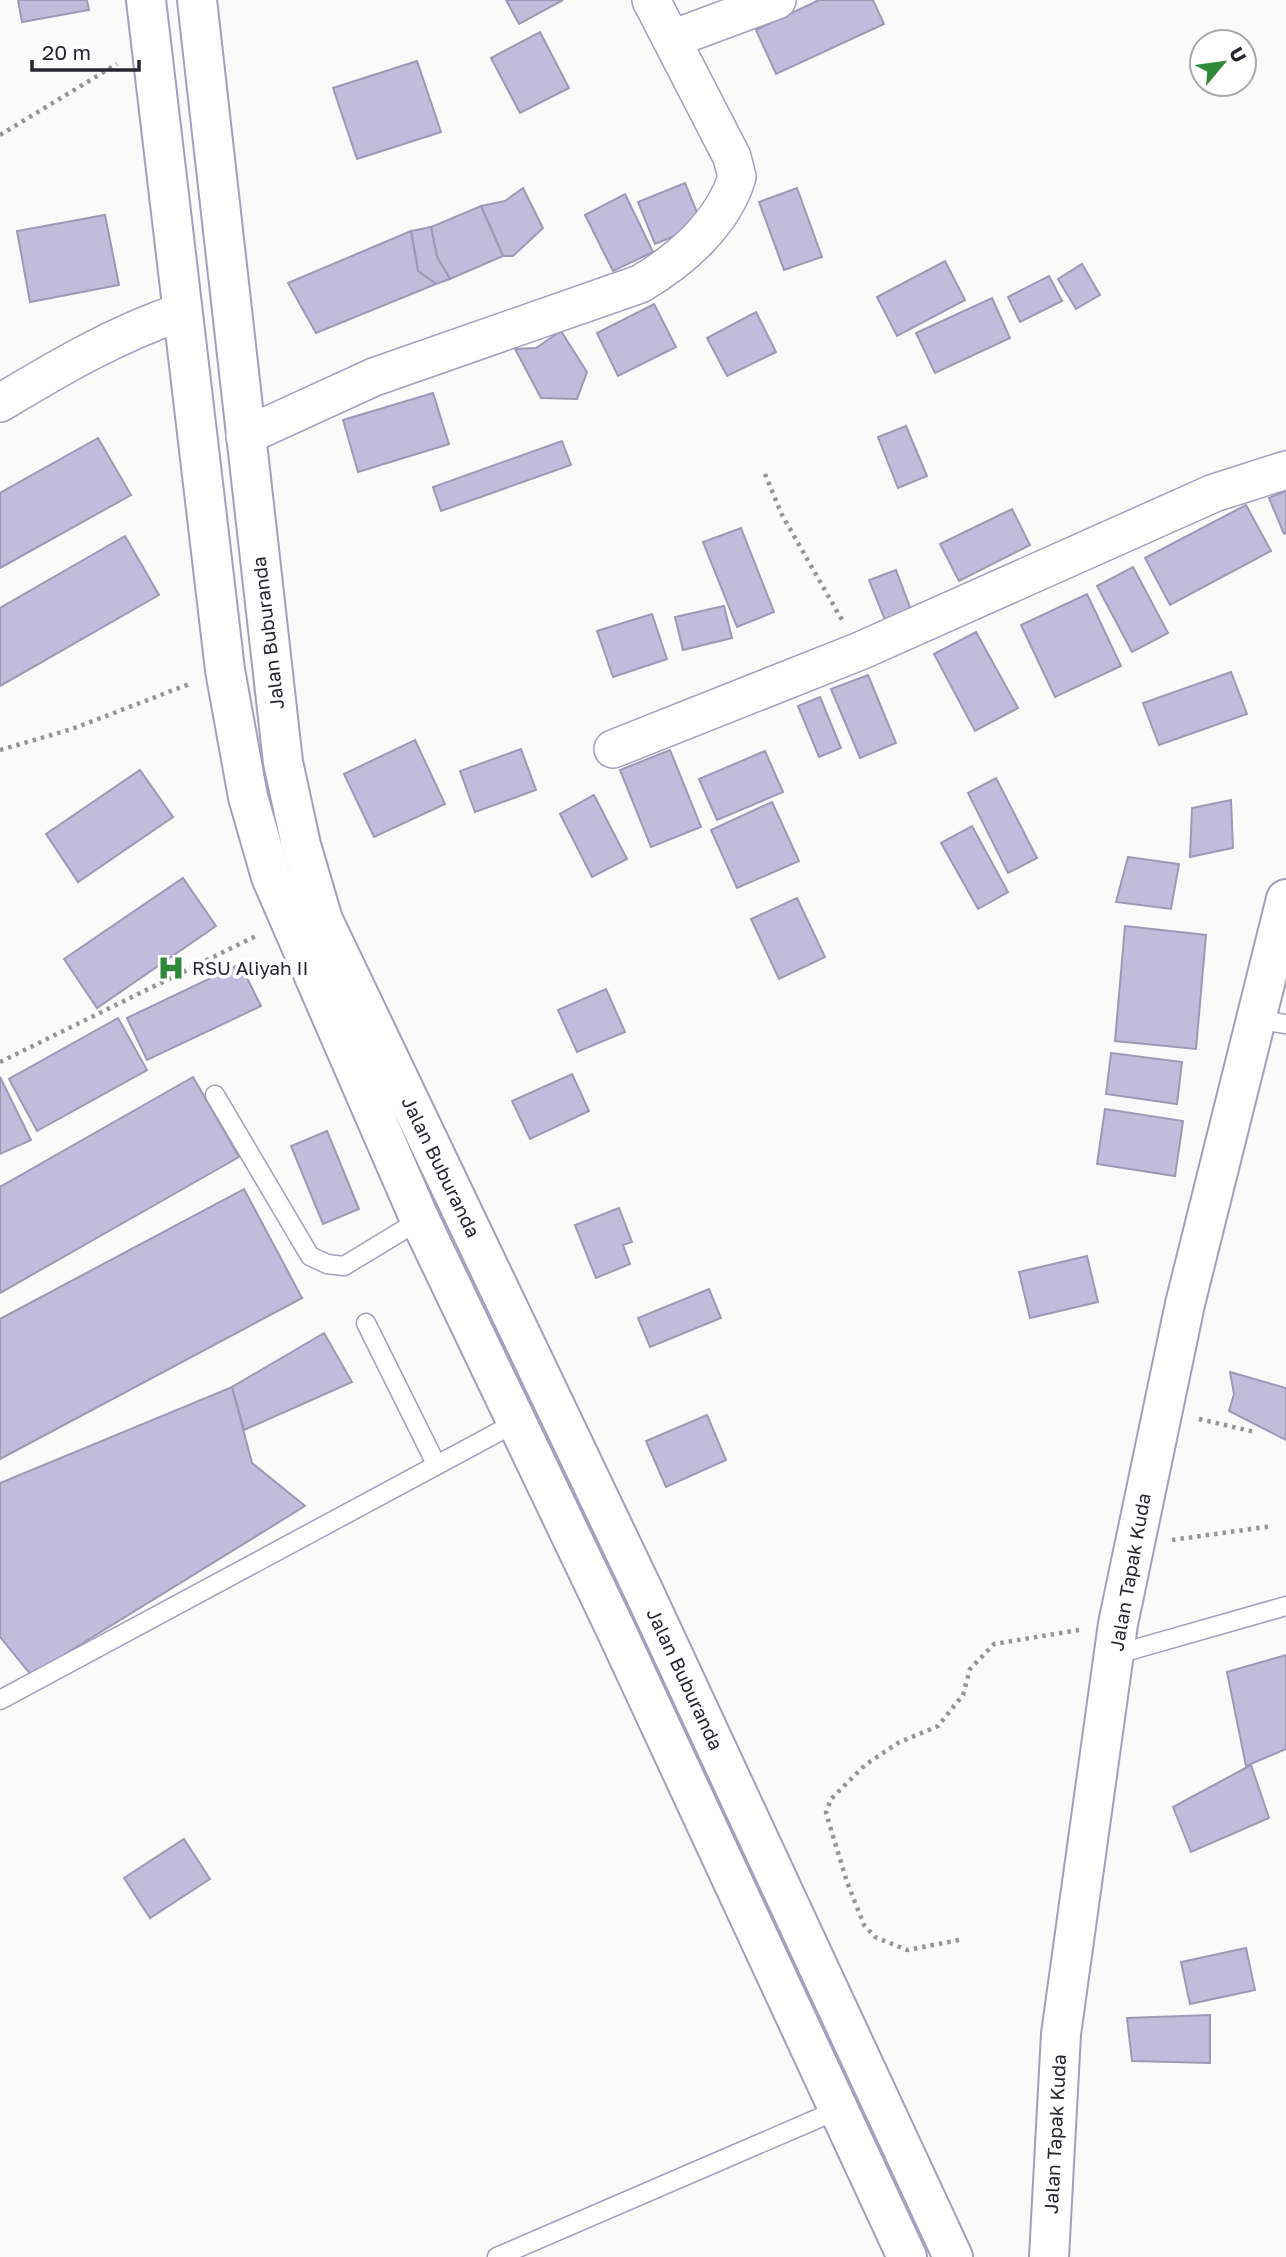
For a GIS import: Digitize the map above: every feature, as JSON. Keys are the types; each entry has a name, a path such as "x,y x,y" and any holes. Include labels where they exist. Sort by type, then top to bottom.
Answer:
{"street":[{"name":"Jalan Buburanda","path":"146,0 225,670 248,797 271,877 420,1220 840,2109 907,2257"},
{"name":"Jalan Buburanda","path":"197,0 283,762 301,845 323,920 644,1592 953,2257"},
{"path":"246,436 374,377 640,284 668,268 723,208 737,177 732,157 651,0"},
{"path":"671,39 777,0"},
{"path":"0,403 89,350 135,328 181,312"},
{"path":"613,749 860,651 1214,493 1286,470"},
{"name":"Jalan Tapak Kuda","path":"1049,2257 1061,2034 1116,1640 1161,1409 1272,1022 1284,921"}],"lane":[{"path":"215,1095 310,1256 327,1264 344,1266 420,1220"},
{"path":"366,1323 436,1464"},
{"path":"0,1700 517,1422"},
{"path":"1116,1640 1286,1606"},
{"path":"497,2257 840,2109"}],"path":[{"path":"0,135 151,43"},
{"path":"765,474 782,515 860,651"},
{"path":"0,750 72,729 225,670"},
{"path":"0,1062 290,920"},
{"path":"1161,1409 1255,1432"},
{"path":"1133,1546 1273,1526"},
{"path":"959,1940 906,1950 875,1937 864,1925 846,1882 826,1813 831,1799 865,1765 898,1743 938,1726 963,1695 970,1669 981,1654 994,1644 1116,1640"}],"building":[{"path":"18,0 87,0 89,10 22,22"},
{"path":"506,0 563,0 519,24"},
{"path":"819,0 873,0 884,24 776,74 756,30"},
{"path":"540,32 569,88 520,113 491,58"},
{"path":"417,61 441,132 357,159 333,88"},
{"path":"685,183 702,225 655,244 638,202"},
{"path":"523,188 543,228 513,256 503,256 481,206 505,201"},
{"path":"797,188 822,257 784,270 759,202"},
{"path":"625,194 653,252 613,271 585,215"},
{"path":"481,206 503,256 450,279 437,257 431,227"},
{"path":"105,215 119,285 30,302 17,231"},
{"path":"431,227 437,257 450,279 436,284 418,271 411,231"},
{"path":"411,231 418,271 436,284 316,333 288,283"},
{"path":"945,261 965,300 897,336 877,297"},
{"path":"1082,264 1100,295 1076,309 1058,279"},
{"path":"1049,276 1062,301 1020,322 1008,297"},
{"path":"992,298 1010,338 935,373 916,333"},
{"path":"654,304 676,347 618,376 597,333"},
{"path":"756,312 776,352 727,376 707,338"},
{"path":"561,331 587,372 577,399 541,398 515,349 536,348"},
{"path":"433,393 449,444 358,472 343,420"},
{"path":"906,426 927,476 898,488 878,437"},
{"path":"98,438 131,495 0,568 0,493"},
{"path":"562,441 571,465 441,511 433,487"},
{"path":"1286,491 1286,533 1284,534 1269,498"},
{"path":"1246,505 1271,551 1170,605 1145,558"},
{"path":"1012,509 1030,545 959,581 940,544"},
{"path":"741,528 774,612 737,627 703,542"},
{"path":"125,536 159,595 0,686 0,608"},
{"path":"1133,567 1168,633 1132,652 1097,586"},
{"path":"896,570 911,610 885,620 869,580"},
{"path":"1087,594 1121,666 1055,697 1021,625"},
{"path":"724,606 732,638 683,650 675,617"},
{"path":"652,614 667,659 613,677 597,631"},
{"path":"976,632 1018,708 975,731 934,654"},
{"path":"1231,672 1247,714 1159,745 1143,703"},
{"path":"868,675 896,743 860,758 831,689"},
{"path":"820,697 841,748 819,757 798,706"},
{"path":"415,740 445,804 374,837 344,774"},
{"path":"521,749 536,790 475,812 460,771"},
{"path":"670,750 701,827 651,847 620,770"},
{"path":"765,751 783,792 717,820 699,779"},
{"path":"140,770 173,817 78,882 46,834"},
{"path":"996,778 1037,858 1008,873 968,793"},
{"path":"594,795 627,859 592,877 560,814"},
{"path":"1231,800 1233,848 1190,857 1192,808"},
{"path":"772,802 799,861 737,888 711,830"},
{"path":"972,826 1008,892 978,909 941,843"},
{"path":"1128,857 1179,864 1171,909 1116,902"},
{"path":"183,878 216,926 97,1008 64,959"},
{"path":"797,898 825,957 779,979 751,919"},
{"path":"1125,926 1206,935 1196,1049 1115,1041"},
{"path":"240,964 261,1006 147,1060 127,1018"},
{"path":"606,989 625,1032 577,1052 558,1010"},
{"path":"118,1018 147,1070 37,1131 9,1079"},
{"path":"1111,1053 1182,1062 1177,1104 1106,1094"},
{"path":"572,1074 589,1111 530,1139 512,1101"},
{"path":"0,1077 31,1140 0,1154"},
{"path":"193,1077 239,1157 0,1293 0,1187"},
{"path":"1105,1109 1183,1121 1175,1176 1097,1164"},
{"path":"327,1131 359,1209 323,1224 291,1146"},
{"path":"244,1189 302,1298 0,1459 0,1319"},
{"path":"619,1208 632,1242 623,1245 630,1264 596,1278 575,1225"},
{"path":"1087,1256 1098,1302 1030,1318 1019,1272"},
{"path":"709,1289 721,1318 650,1347 638,1318"},
{"path":"324,1333 352,1382 244,1430 232,1387"},
{"path":"1230,1372 1286,1388 1286,1440 1229,1411 1234,1394"},
{"path":"232,1387 252,1463 305,1506 31,1675 0,1637 0,1483"},
{"path":"707,1415 726,1460 666,1487 646,1441"},
{"path":"1286,1655 1286,1749 1246,1766 1227,1672"},
{"path":"1251,1765 1269,1818 1191,1852 1173,1807"},
{"path":"184,1839 210,1879 150,1918 124,1878"},
{"path":"1246,1948 1255,1990 1190,2004 1181,1962"},
{"path":"1210,2015 1210,2063 1132,2061 1127,2018"}],"place":[{"name":"RSU Aliyah II","path":"171,968"}]}
